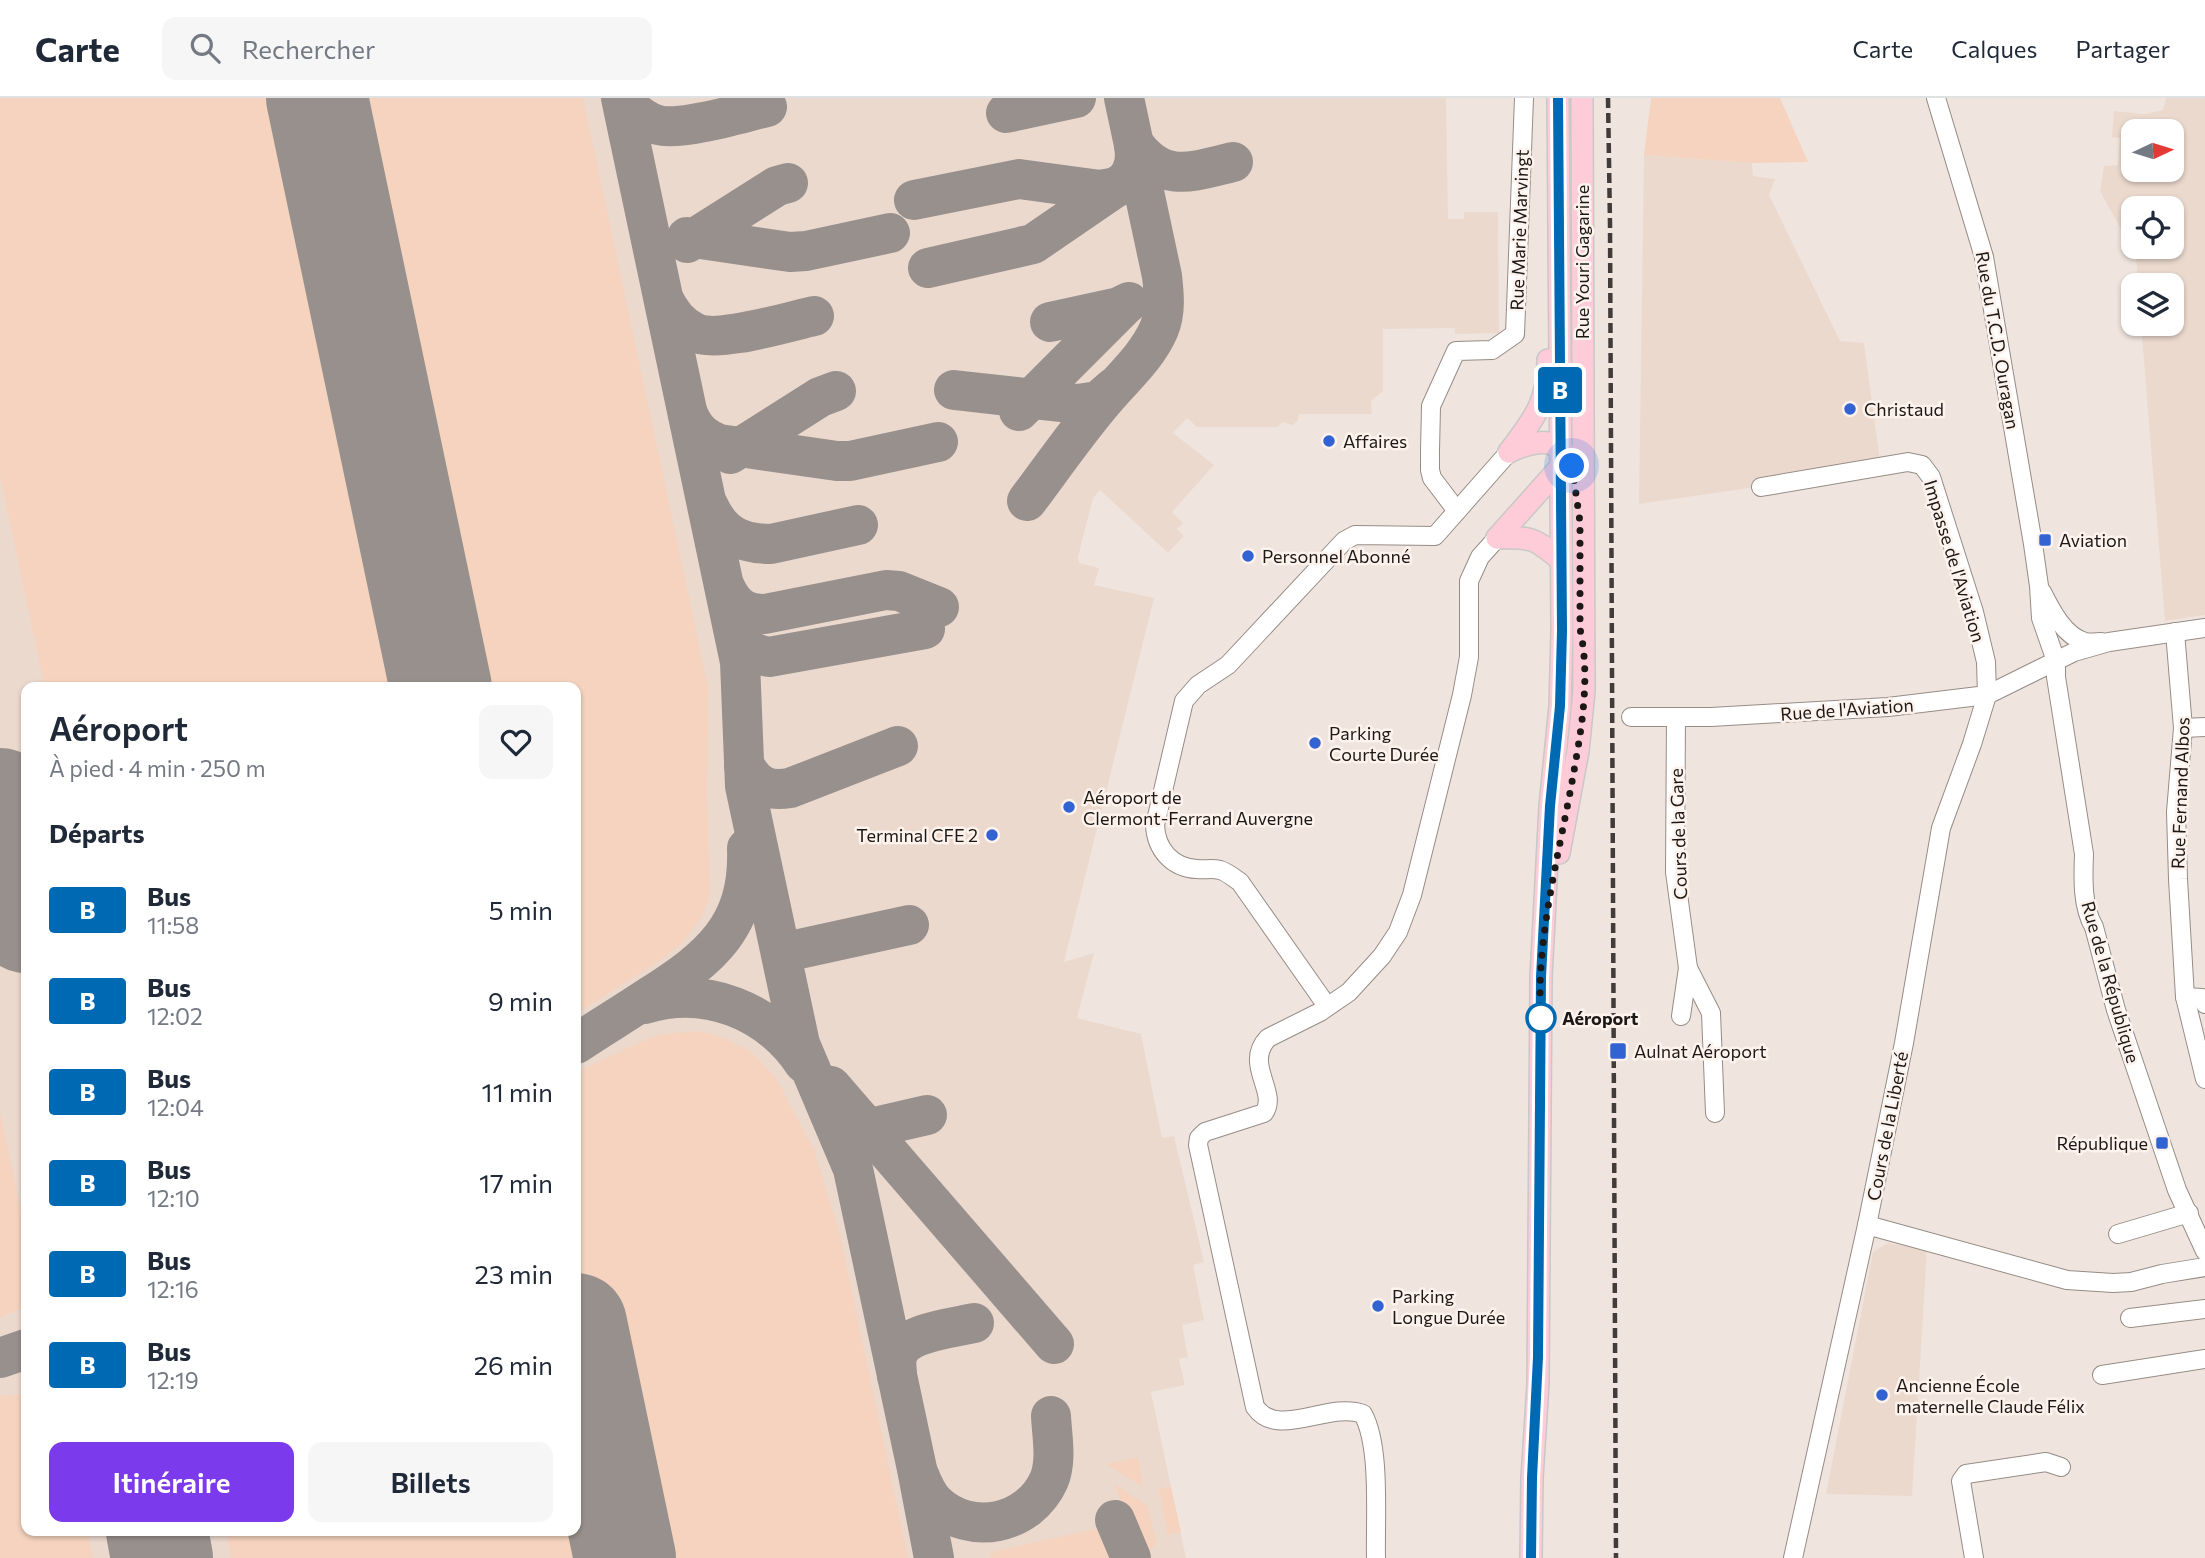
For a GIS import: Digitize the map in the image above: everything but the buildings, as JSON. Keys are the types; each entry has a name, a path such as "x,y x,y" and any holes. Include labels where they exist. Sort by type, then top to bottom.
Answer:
{"main road":[{"path":"1510,452 1536,415 1548,380 1549,131 1556,98"},
{"name":"Rue Youri Gagarine","path":"1531,1558 1532,1478 1538,1384 1541,998 1550,806 1560,706 1563,458 1556,98"},
{"name":"Rue Youri Gagarine","path":"1545,926 1583,717 1582,98"},
{"path":"1497,538 1580,439 1583,428"},
{"path":"1510,452 1530,442 1546,442 1572,466 1580,522 1580,629 1583,646"},
{"path":"1497,538 1524,537 1538,541 1562,561"},
{"path":"1538,1384 1546,1558"}],"street":[{"name":"Rue Marie Marvingt","path":"1457,511 1435,483 1430,470 1431,406 1456,351 1492,350 1515,334 1524,98"},
{"name":"Rue du T.C.D. Ouragan","path":"1936,98 1984,257 2003,358 2039,586 2041,618 2056,661"},
{"path":"1327,1006 1240,882 1219,870 1198,870 1177,864 1162,851 1156,837 1155,825 1183,703 1198,685 1228,665 1344,541 1355,536 1435,536 1510,452"},
{"name":"Impasse de l'Aviation","path":"1760,487 1908,462 1922,465 1931,477 1974,611 1986,662 1987,695"},
{"path":"1376,1558 1374,1447 1363,1414 1345,1410 1281,1422 1272,1421 1255,1407 1199,1138 1205,1132 1264,1113 1267,1101 1258,1062 1262,1044 1268,1038 1320,1012 1349,992 1382,956 1398,932 1412,895 1462,695 1469,657 1469,581 1480,557 1497,538"},
{"name":"Rue du T.C.D. Ouragan","path":"2039,586 2048,605 2065,629 2085,642 2109,642"},
{"path":"2109,642 2205,628"},
{"name":"Rue Fernand Albos","path":"2175,632 2183,727 2176,812 2185,997 2205,1079"},
{"name":"Rue de l'Aviation","path":"1630,718 1888,707 1987,695 2074,652 2109,642"},
{"name":"Rue de la République","path":"2056,661 2056,677 2084,854 2083,878 2089,918 2094,927 2105,976 2177,1190 2205,1251"},
{"name":"Cours de la Liberté","path":"1793,1558 1867,1226 1904,1043 1941,828 1987,695"},
{"name":"Cours de la Gare","path":"1676,717 1675,872 1688,968 1711,1013 1715,1113"},
{"path":"2183,727 2205,727"},
{"path":"1681,1016 1688,968"},
{"path":"2185,997 2202,998 2205,1004"},
{"path":"2118,1234 2189,1213"},
{"path":"1867,1226 2067,1280 2131,1282 2205,1267"},
{"path":"2130,1318 2205,1309"},
{"path":"2102,1375 2205,1359"},
{"path":"1973,1558 1961,1481 1966,1474 2046,1462 2061,1467"}],"shaded area":[{"name":"Aéroport de Clermont-Ferrand Auvergne","path":"0,98 1446,98 1448,219 1464,219 1464,212 1498,212 1499,333 1455,334 1455,328 1383,329 1383,391 1371,401 1372,414 1299,414 1293,425 1282,422 1278,427 1197,427 1187,418 1173,433 1214,465 1172,512 1183,523 1177,529 1184,536 1168,553 1100,490 1093,498 1078,557 1079,563 1099,568 1094,585 1154,598 1064,962 1094,953 1077,1018 1141,1034 1162,1138 1174,1136 1204,1262 1193,1265 1204,1320 1182,1325 1188,1357 1179,1359 1185,1385 1151,1392 1186,1558 0,1558"},
{"path":"0,98 583,98 708,687 710,897 700,919 682,943 659,961 581,1011 581,682 44,682 0,476"},
{"path":"1651,98 1780,98 1808,162 1752,163 1644,155"},
{"path":"2166,98 2205,98 2205,615 2165,621 2142,336 2184,336 2184,273 2137,273 2136,259 2184,259 2184,196 2121,196 2121,229 2100,191 2104,166 2118,165 2120,138 2112,137 2114,111 2145,114 2163,110"},
{"path":"1644,155 1752,163 1753,176 1775,179 1769,195 1840,341 1864,343 1881,469 1639,504"},
{"path":"700,1031 724,1038 751,1052 776,1078 814,1150 840,1235 908,1558 231,1558 227,1536 581,1536 581,1071 639,1042 662,1034"},
{"path":"0,1111 21,1211 21,1308 0,1318"},
{"name":"Ancienne École maternelle Claude Félix","path":"1888,1243 1927,1250 1912,1496 1826,1494 1873,1252"},
{"path":"21,1394 21,1536 88,1536 93,1558 0,1558 0,1396"},
{"path":"1138,1457 1143,1487 1106,1464"},
{"path":"1114,1484 1148,1506 1156,1543 1144,1557"},
{"path":"1171,1487 1181,1532 1168,1535 1159,1489"},
{"path":"1095,1529 1108,1536 1119,1558 989,1558 995,1551"}],"taxiway":[{"path":"320,113 326,98"},
{"path":"621,98 740,662 745,786 800,1044 853,1169 934,1558"},
{"path":"623,98 640,116 663,126 700,123 767,107"},
{"path":"1006,113 1076,98"},
{"path":"1027,501 1090,417 1147,350 1163,316 1162,276 1124,98"},
{"path":"1134,144 1145,157 1167,170 1191,171 1233,162"},
{"path":"928,268 1033,244 1125,181 1134,164 1134,144"},
{"path":"914,200 1019,179 1100,190 1117,187"},
{"path":"687,243 777,186 788,183"},
{"path":"687,237 790,252 890,233"},
{"path":"664,300 684,326 704,335 735,334 814,316"},
{"path":"1050,322 1119,307 1129,302"},
{"path":"1019,411 1126,304"},
{"path":"954,390 1078,404 1098,401 1113,388"},
{"path":"730,454 820,397 836,391"},
{"path":"688,414 700,432 719,444 837,461 850,461 938,442"},
{"path":"708,505 725,530 741,539 760,544 858,525"},
{"path":"725,587 740,608 758,614 886,590 899,591 939,607"},
{"path":"734,628 739,640 747,648 769,657 925,629"},
{"path":"744,765 762,786 774,789 790,788 898,746"},
{"path":"581,1041 671,983 708,954 733,920 742,899 747,848"},
{"path":"781,953 909,925"},
{"path":"645,1004 691,998 734,1007 773,1029 804,1063"},
{"path":"831,1086 1054,1344"},
{"path":"845,1126 862,1130 927,1115"},
{"path":"897,1376 898,1354 910,1341 931,1332 974,1323"},
{"path":"0,1358 21,1351"},
{"path":"919,1475 932,1500 949,1514 981,1523 1013,1516 1028,1507 1040,1495 1049,1480 1053,1457 1051,1416"},
{"path":"1115,1520 1131,1558"}],"runway":[{"path":"317,98 440,682"},
{"path":"0,799 21,898"},
{"path":"581,1348 625,1558"},
{"path":"158,1536 162,1558"}],"railway":[{"path":"1608,98 1616,1558"}],"bus line":[{"name":"B","path":"1531,1558 1532,1478 1538,1384 1541,977 1550,806 1560,706 1562,631 1558,98"}],"place":[{"name":"Christaud","path":"1850,409"},
{"name":"Affaires","path":"1329,441"},
{"name":"Aviation","path":"2045,540"},
{"name":"Personnel Abonné","path":"1248,556"},
{"name":"Parking Courte Durée","path":"1315,743"},
{"name":"Aéroport de Clermont-Ferrand Auvergne","path":"1069,807"},
{"name":"Terminal CFE 2","path":"992,835"},
{"name":"Aéroport","path":"1541,1018"},
{"name":"Aulnat Aéroport","path":"1618,1051"},
{"name":"République","path":"2162,1143"},
{"name":"Parking Longue Durée","path":"1378,1306"},
{"name":"Ancienne École maternelle Claude Félix","path":"1882,1395"}],"route":[{"path":"1541,1018 1545,926 1583,717 1580,522 1572,466"}]}
